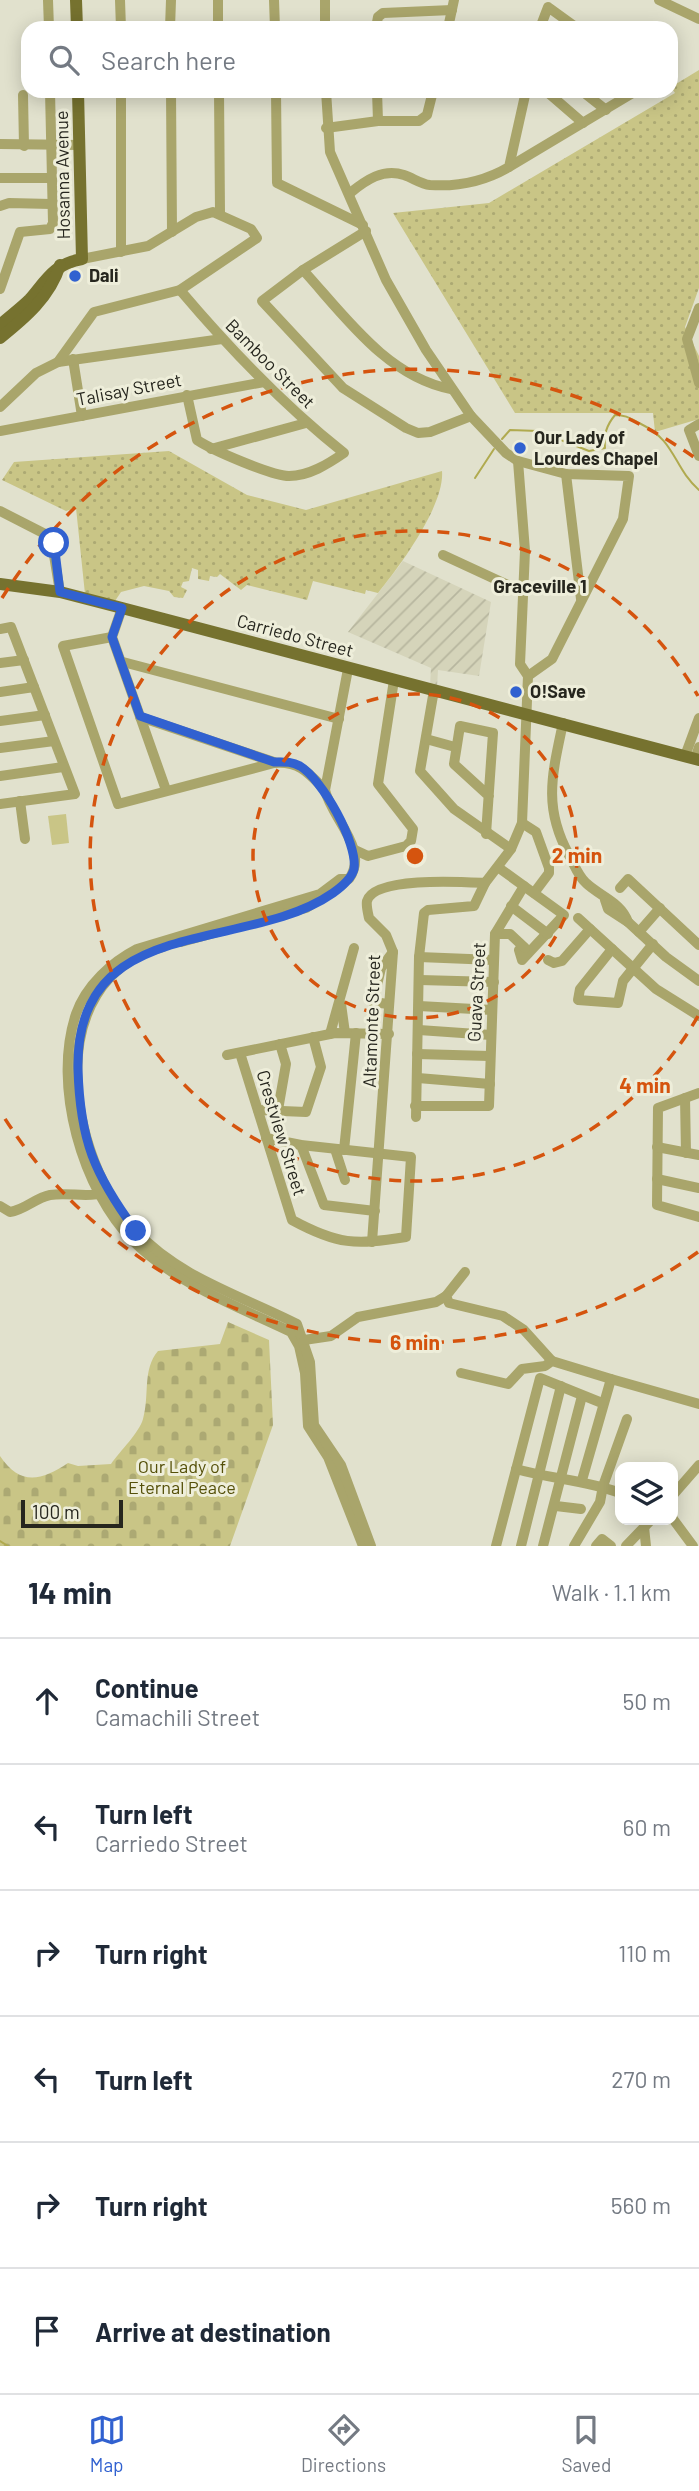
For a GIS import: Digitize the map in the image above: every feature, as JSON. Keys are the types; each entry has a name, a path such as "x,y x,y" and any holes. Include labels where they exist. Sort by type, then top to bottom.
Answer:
{"main road":[{"path":"76,0 77,21"},
{"name":"Hosanna Avenue","path":"78,98 82,259"},
{"path":"0,325 19,310 48,273 60,265 82,259"},
{"path":"0,338 39,303 56,278 60,265"},
{"name":"Carriedo Street","path":"0,584 60,592 348,669 694,756"}],"street":[{"path":"48,0 49,21"},
{"path":"120,0 121,21"},
{"path":"170,21 171,0"},
{"path":"218,0 218,21"},
{"path":"274,0 275,21"},
{"path":"325,0 325,21"},
{"path":"659,0 699,19"},
{"path":"377,21 383,13 453,5"},
{"path":"543,21 548,7 567,21"},
{"path":"23,98 24,146"},
{"path":"0,289 20,232 50,229 50,98"},
{"path":"121,98 121,252"},
{"path":"171,98 172,232"},
{"path":"219,98 220,213"},
{"path":"276,98 277,183 365,228"},
{"path":"326,98 326,128 330,152 396,302 471,416 517,461 566,474 629,476 623,519 552,659 528,676"},
{"path":"377,98 378,121"},
{"path":"326,128 378,121 424,120 431,98"},
{"path":"509,167 524,98"},
{"path":"554,98 583,123"},
{"path":"591,98 606,110"},
{"path":"350,193 372,177 384,174 396,173 421,183 482,181 606,110 617,98"},
{"path":"0,144 80,145"},
{"path":"0,178 51,178"},
{"path":"0,206 9,203 51,204"},
{"path":"58,362 94,312 180,290 257,238 251,229 220,213 205,213 148,246 82,259"},
{"path":"365,228 262,301 342,388 418,433 430,432 471,416"},
{"path":"303,270 384,356 428,383 451,389"},
{"name":"Bamboo Street","path":"180,290 264,382 306,423 344,453 324,467 290,476 210,449"},
{"path":"699,308 687,348 699,383"},
{"path":"0,407 36,373 58,362 222,339"},
{"path":"73,359 82,416"},
{"name":"Talisay Street","path":"0,431 264,382"},
{"path":"187,395 197,440 210,449 306,423"},
{"path":"699,424 689,430 699,456"},
{"path":"490,1084 418,1078 419,957 426,911 474,906 485,883 511,849 522,823 528,676 520,664 525,551 517,461"},
{"path":"566,474 582,600"},
{"path":"0,511 51,537 60,592"},
{"path":"443,555 523,592"},
{"path":"122,608 112,637 166,790"},
{"path":"0,629 11,627 75,794 0,804"},
{"path":"112,637 63,646 118,804 274,762 291,762 301,766 325,790"},
{"path":"0,663 24,660"},
{"path":"123,662 339,719"},
{"path":"348,669 325,790 327,802 355,850 354,872 320,894 137,949 115,961 88,992 68,1052 72,1124 103,1194 133,1241 176,1277 291,1332 299,1346 305,1373 308,1426 328,1457 363,1546"},
{"path":"355,850 374,855 406,846 413,836 413,829 378,784 394,680"},
{"path":"0,692 34,687"},
{"path":"434,690 419,771 454,809 511,849"},
{"path":"0,721 45,715"},
{"path":"140,716 274,762"},
{"path":"694,756 699,718"},
{"path":"562,723 551,781 551,812 582,880 605,900 624,910 628,922 699,981"},
{"path":"486,834 489,796 493,733 460,726 454,764 489,796"},
{"path":"426,739 455,747"},
{"path":"0,748 54,741"},
{"path":"0,776 63,767"},
{"path":"20,801 25,839"},
{"path":"522,823 536,832 550,871 534,893"},
{"path":"495,934 510,934 527,949 548,934 564,915 499,868"},
{"path":"620,888 628,879 699,944"},
{"name":"Altamonte Street","path":"372,1242 393,952 386,935 369,918 367,901 371,895 409,882 485,883"},
{"name":"Guava Street","path":"418,1078 416,1111 489,1107 495,934 524,886"},
{"path":"511,906 548,934"},
{"path":"639,932 660,908"},
{"path":"578,918 665,996 699,1016"},
{"path":"548,960 554,963 562,961 590,929"},
{"path":"612,949 580,989 577,1000 618,1003 623,981 653,944"},
{"path":"330,1034 341,1004 354,948"},
{"path":"388,1004 373,1002 381,968 393,952"},
{"path":"419,957 494,960"},
{"path":"420,981 494,982"},
{"path":"341,1004 351,1033 340,1150 345,1180"},
{"path":"419,1006 492,1010"},
{"path":"419,1030 491,1035"},
{"path":"227,1055 330,1034 389,1034"},
{"path":"258,1110 306,1112 321,1067 313,1037"},
{"path":"278,1110 286,1064 280,1044"},
{"name":"Crestview Street","path":"240,1054 292,1220 330,1240 372,1242 406,1237 411,1157 380,1156"},
{"path":"417,1054 489,1056"},
{"path":"699,1093 657,1108 658,1206 699,1217"},
{"path":"685,1098 686,1153"},
{"path":"266,1138 380,1156"},
{"path":"301,1145 324,1205 374,1211"},
{"path":"657,1147 699,1155"},
{"path":"657,1179 699,1188"},
{"path":"0,1206 10,1212 22,1210 50,1195 86,1198 103,1194"},
{"path":"103,1194 136,1231 176,1266 296,1324 304,1339 310,1362 314,1425 341,1465 371,1546"},
{"path":"304,1339 331,1336 358,1317 436,1301 446,1296 465,1272"},
{"path":"446,1296 452,1305 503,1316 524,1331 552,1361 699,1404"},
{"path":"461,1373 508,1384 520,1371 545,1366 552,1361"},
{"path":"496,1546 540,1378 602,1403"},
{"path":"582,1480 611,1379"},
{"path":"521,1546 561,1386"},
{"path":"543,1546 556,1506 582,1396"},
{"path":"574,1546 600,1502 627,1419"},
{"path":"678,1488 699,1465"},
{"path":"516,1469 538,1476 582,1480 615,1491"},
{"path":"556,1506 580,1509"},
{"path":"626,1546 645,1525"},
{"path":"646,1546 647,1525"},
{"path":"677,1525 693,1546"},
{"path":"596,1546 602,1539 611,1546"}],"shaded area":[{"path":"403,561 491,602 479,676 438,670 437,687 430,686 431,668 348,632"}],"green space":[{"path":"699,70 699,288 685,327 699,356 699,419 655,432 653,413 515,413 393,213 489,203 667,98 678,98 678,83"},
{"path":"169,451 247,495 306,510 442,471 441,485 419,535 378,593 366,590 365,594 313,581 307,600 247,585 241,590 220,574 217,577 210,576 209,581 198,579 198,570 192,568 189,581 183,582 181,587 187,590 183,598 174,597 169,591 144,586 121,592 115,601 85,594 76,508 66,511 2,480 14,462"},
{"path":"66,814 69,843 52,845 48,816"},
{"name":"Our Lady of Eternal Peace","path":"228,1322 269,1340 273,1425 230,1546 0,1546 0,1456 15,1472 31,1478 49,1474 68,1463 78,1466 111,1464 141,1424 148,1374 158,1351 220,1344"}],"waterway":[{"path":"502,439 510,430 538,431 589,451 605,448 605,434 610,423 615,415 623,416 661,438 699,490"},
{"path":"475,478 494,449"},
{"path":"0,1541 8,1546"}],"place":[{"name":"Dali","path":"75,276"},
{"name":"Our Lady of Lourdes Chapel","path":"520,448"},
{"name":"O!Save","path":"516,692"}],"district":[{"name":"Graceville 1","path":"540,586"}],"route":[{"path":"54,543 60,592 122,608 112,637 140,716 274,762 291,762 301,766 325,790 327,802 343,824 355,850 354,872 349,879 306,908 156,949 127,964 96,995 85,1016 78,1054 79,1113 89,1148 108,1192 136,1231"}]}
